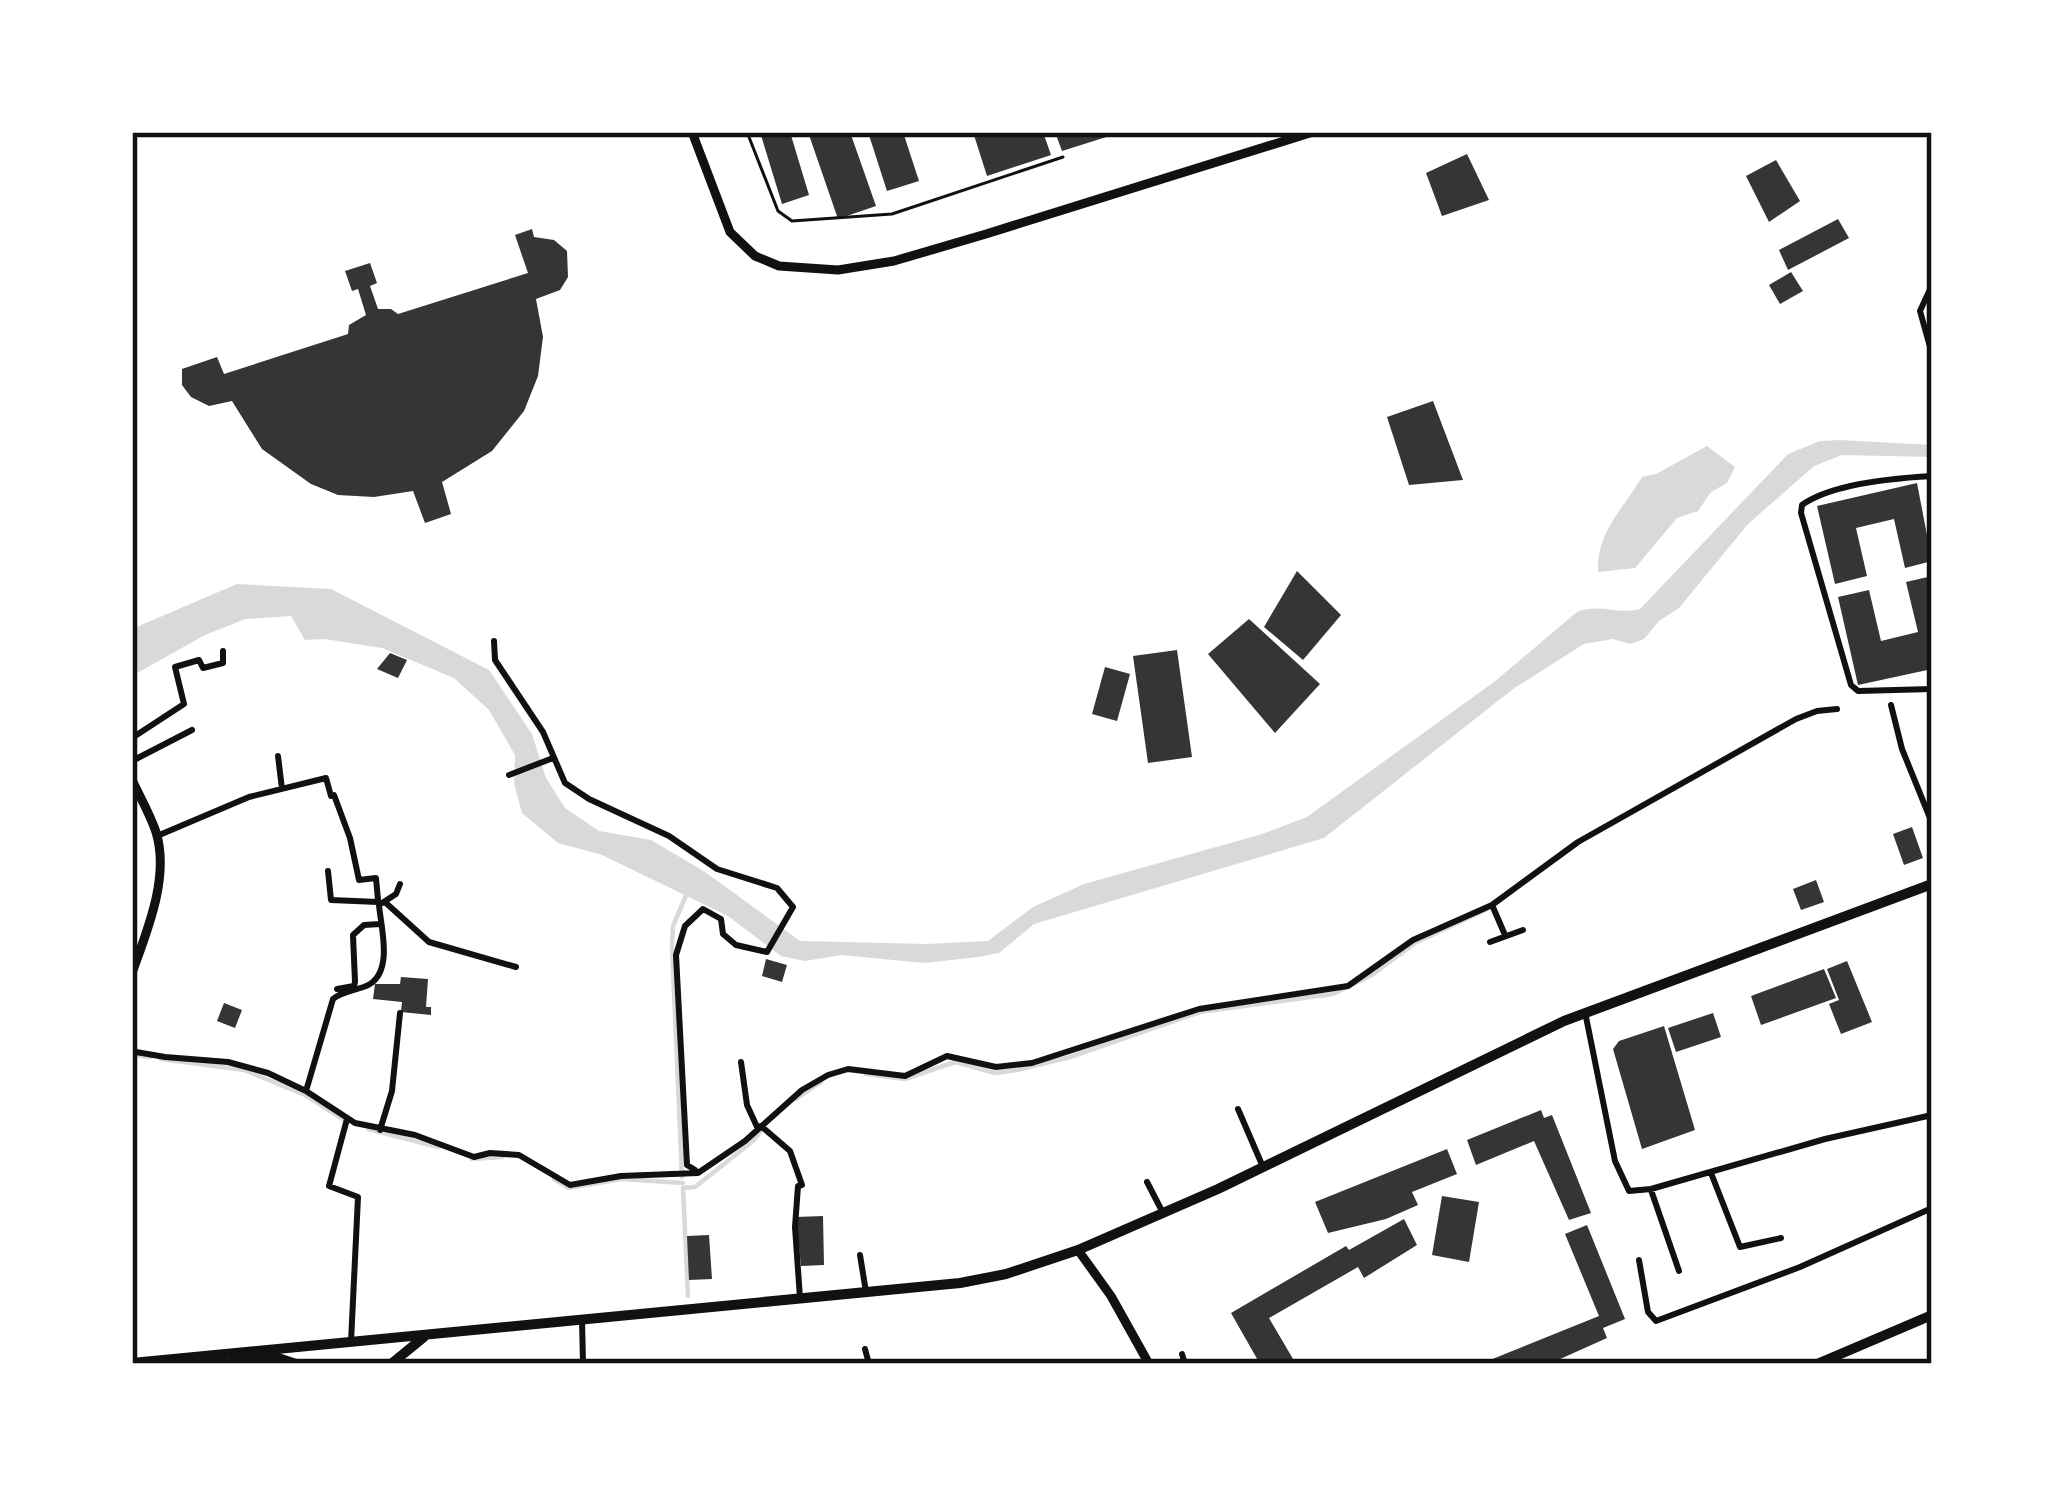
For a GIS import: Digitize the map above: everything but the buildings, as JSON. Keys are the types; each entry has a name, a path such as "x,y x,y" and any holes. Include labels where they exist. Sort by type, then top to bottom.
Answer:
{"main road":[{"path":"692,132 730,232 755,256 779,266 838,270 895,261 1312,132"},
{"path":"132,780 157,836 159,861 152,916 132,973"},
{"path":"132,1363 866,1292 1006,1274 1164,1214 1585,1012 1931,888"},
{"path":"1078,1250 1111,1296 1149,1364"},
{"path":"1817,1364 1932,1315"},
{"path":"391,1364 427,1336"},
{"path":"227,1364 278,1358 296,1364"}],"street":[{"path":"1932,285 1920,311 1932,354"},
{"path":"1932,476 1897,478 1818,496 1802,506 1801,513 1851,685 1858,691 1932,688"},
{"path":"494,641 495,660 543,732 565,783 589,800 657,830 717,869 777,888 793,907 770,951 754,952 736,945 722,934 721,919 703,909 685,926 672,955 687,1165 698,1172"},
{"path":"132,738 184,704 175,667 199,660 203,668 223,663 223,651"},
{"path":"1891,705 1907,765 1932,824"},
{"path":"132,1048 178,1059 229,1062 306,1091 346,1122 415,1135 474,1157 519,1155 570,1185 621,1176 698,1172 732,1152 802,1090 848,1069 905,1076 947,1056 996,1067 1032,1063 1199,1009 1348,986 1414,940 1492,905 1578,842 1796,718 1817,710 1838,710"},
{"path":"132,761 192,730"},
{"path":"278,756 282,789"},
{"path":"511,774 553,758"},
{"path":"157,836 249,797 326,778 342,813 359,880 376,878 384,958 370,983 332,999 306,1091"},
{"path":"328,871 332,900 381,903 429,941 516,967"},
{"path":"381,903 400,884"},
{"path":"1492,905 1505,934"},
{"path":"337,989 354,986 353,934 364,925 380,924"},
{"path":"1490,942 1523,930"},
{"path":"1585,1012 1612,1147 1629,1191 1932,1115"},
{"path":"380,1130 392,1090 400,1013"},
{"path":"741,1063 747,1105 761,1128 790,1151 802,1185 798,1186 795,1227 800,1298"},
{"path":"1238,1109 1263,1167"},
{"path":"346,1122 329,1186 358,1197 351,1342"},
{"path":"1711,1172 1740,1247 1780,1238"},
{"path":"1147,1182 1164,1214"},
{"path":"1651,1189 1679,1271"},
{"path":"1640,1260 1649,1317 1656,1321 1800,1267 1932,1208"},
{"path":"860,1255 866,1292"},
{"path":"582,1319 583,1364"},
{"path":"865,1349 869,1364"},
{"path":"1182,1354 1185,1364"}],"lane":[{"path":"747,132 778,211 792,221 892,214 1063,157"}],"shaded area":[{"path":"1820,441 1932,445 1932,457 1842,455 1814,466 1748,524 1679,608 1644,639 1630,644 1613,639 1584,644 1513,689 1324,838 1034,924 999,953 978,957 925,963 841,955 805,961 781,956 728,916 602,855 558,843 522,813 514,783 515,755 489,710 454,678 382,648 305,640 291,616 245,619 205,635 132,676 132,629 237,584 331,589 489,670 532,734 546,778 565,808 599,831 651,840 705,872 800,941 988,941 1033,907 1084,884 1307,817 1494,682 1577,612 1640,609 1788,454"},
{"path":"1707,446 1735,467 1727,483 1711,492 1698,511 1677,518 1635,568 1598,572 1606,533 1642,477"}],"waterway":[{"path":"682,1177 672,945 673,926 688,891"},
{"path":"866,1074 905,1079 955,1062 995,1073 1017,1070 1070,1057 1200,1012 1333,994 1372,975 1415,943 1487,909"},
{"path":"132,1055 150,1057"},
{"path":"161,1059 244,1070 305,1095 346,1121"},
{"path":"796,1099 821,1082"},
{"path":"683,1188 695,1187 765,1126"},
{"path":"368,1129 438,1147"},
{"path":"472,1159 502,1157"},
{"path":"554,1179 569,1188 621,1179 683,1183"},
{"path":"683,1188 688,1296"}]}
